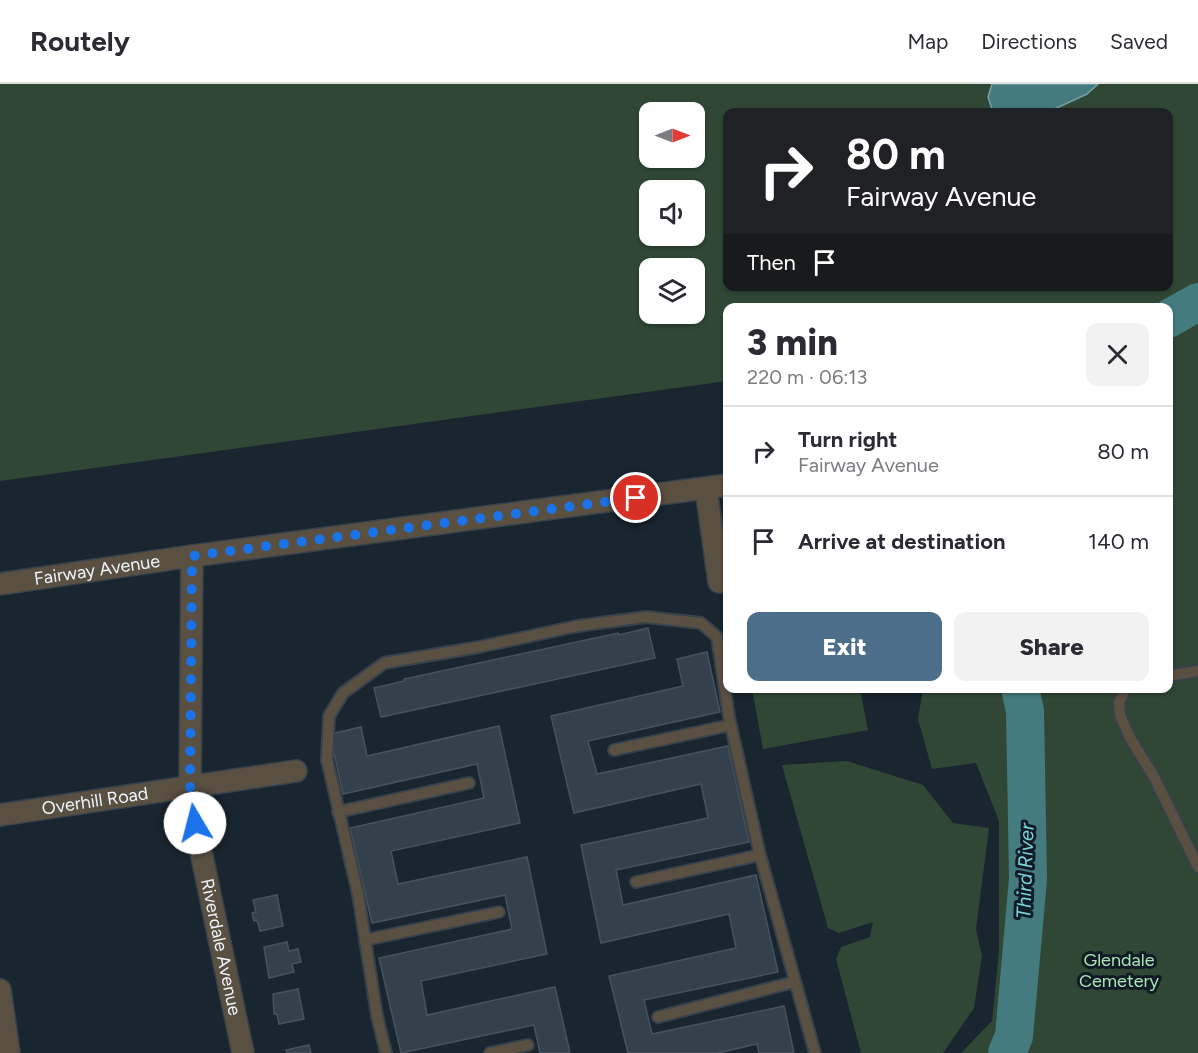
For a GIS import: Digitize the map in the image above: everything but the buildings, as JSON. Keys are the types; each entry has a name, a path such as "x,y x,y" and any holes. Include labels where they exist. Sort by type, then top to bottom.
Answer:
{"street":[{"name":"Fairway Avenue","path":"0,584 192,556 723,487"},
{"path":"706,489 719,582"},
{"name":"Riverdale Avenue","path":"192,556 190,786 195,823 243,1053"},
{"name":"Overhill Road","path":"0,815 296,771"},
{"path":"0,990 9,1053"}],"lane":[{"path":"386,1053 377,1016 358,894 327,760 329,716 343,693 384,663 479,647 577,626 646,617 701,623 717,637 723,675"},
{"path":"1173,675 1198,671"},
{"path":"726,693 760,855 815,1053"},
{"path":"1124,693 1119,702 1120,715 1130,738 1158,785 1198,867"},
{"path":"614,750 731,725"},
{"path":"338,812 469,783"},
{"path":"636,882 760,855"},
{"path":"365,940 499,912"},
{"path":"658,1017 794,981"},
{"path":"490,1053 528,1045"}],"green space":[{"name":"Glendale Cemetery","path":"0,84 1198,84 1198,1053 961,1053 992,1021 999,950 999,821 976,763 932,769 918,719 922,693 1173,693 1173,303 723,303 723,382 0,481"},
{"path":"753,693 861,693 868,730 763,749"},
{"path":"847,761 923,785 953,823 989,828 976,929 982,956 974,1008 943,1053 861,1053 836,959 841,947 870,937 873,922 839,933 828,928 782,765"}],"shaded area":[{"path":"992,84 1098,84 1087,94 1057,108 992,108 988,97"}],"waterway":[{"name":"Third River","path":"1173,316 1198,302"},
{"name":"Third River","path":"1007,1053 1014,1036 1028,879 1025,711 1021,693"}],"route":[{"path":"195,823 190,786 192,556 636,498"}]}
